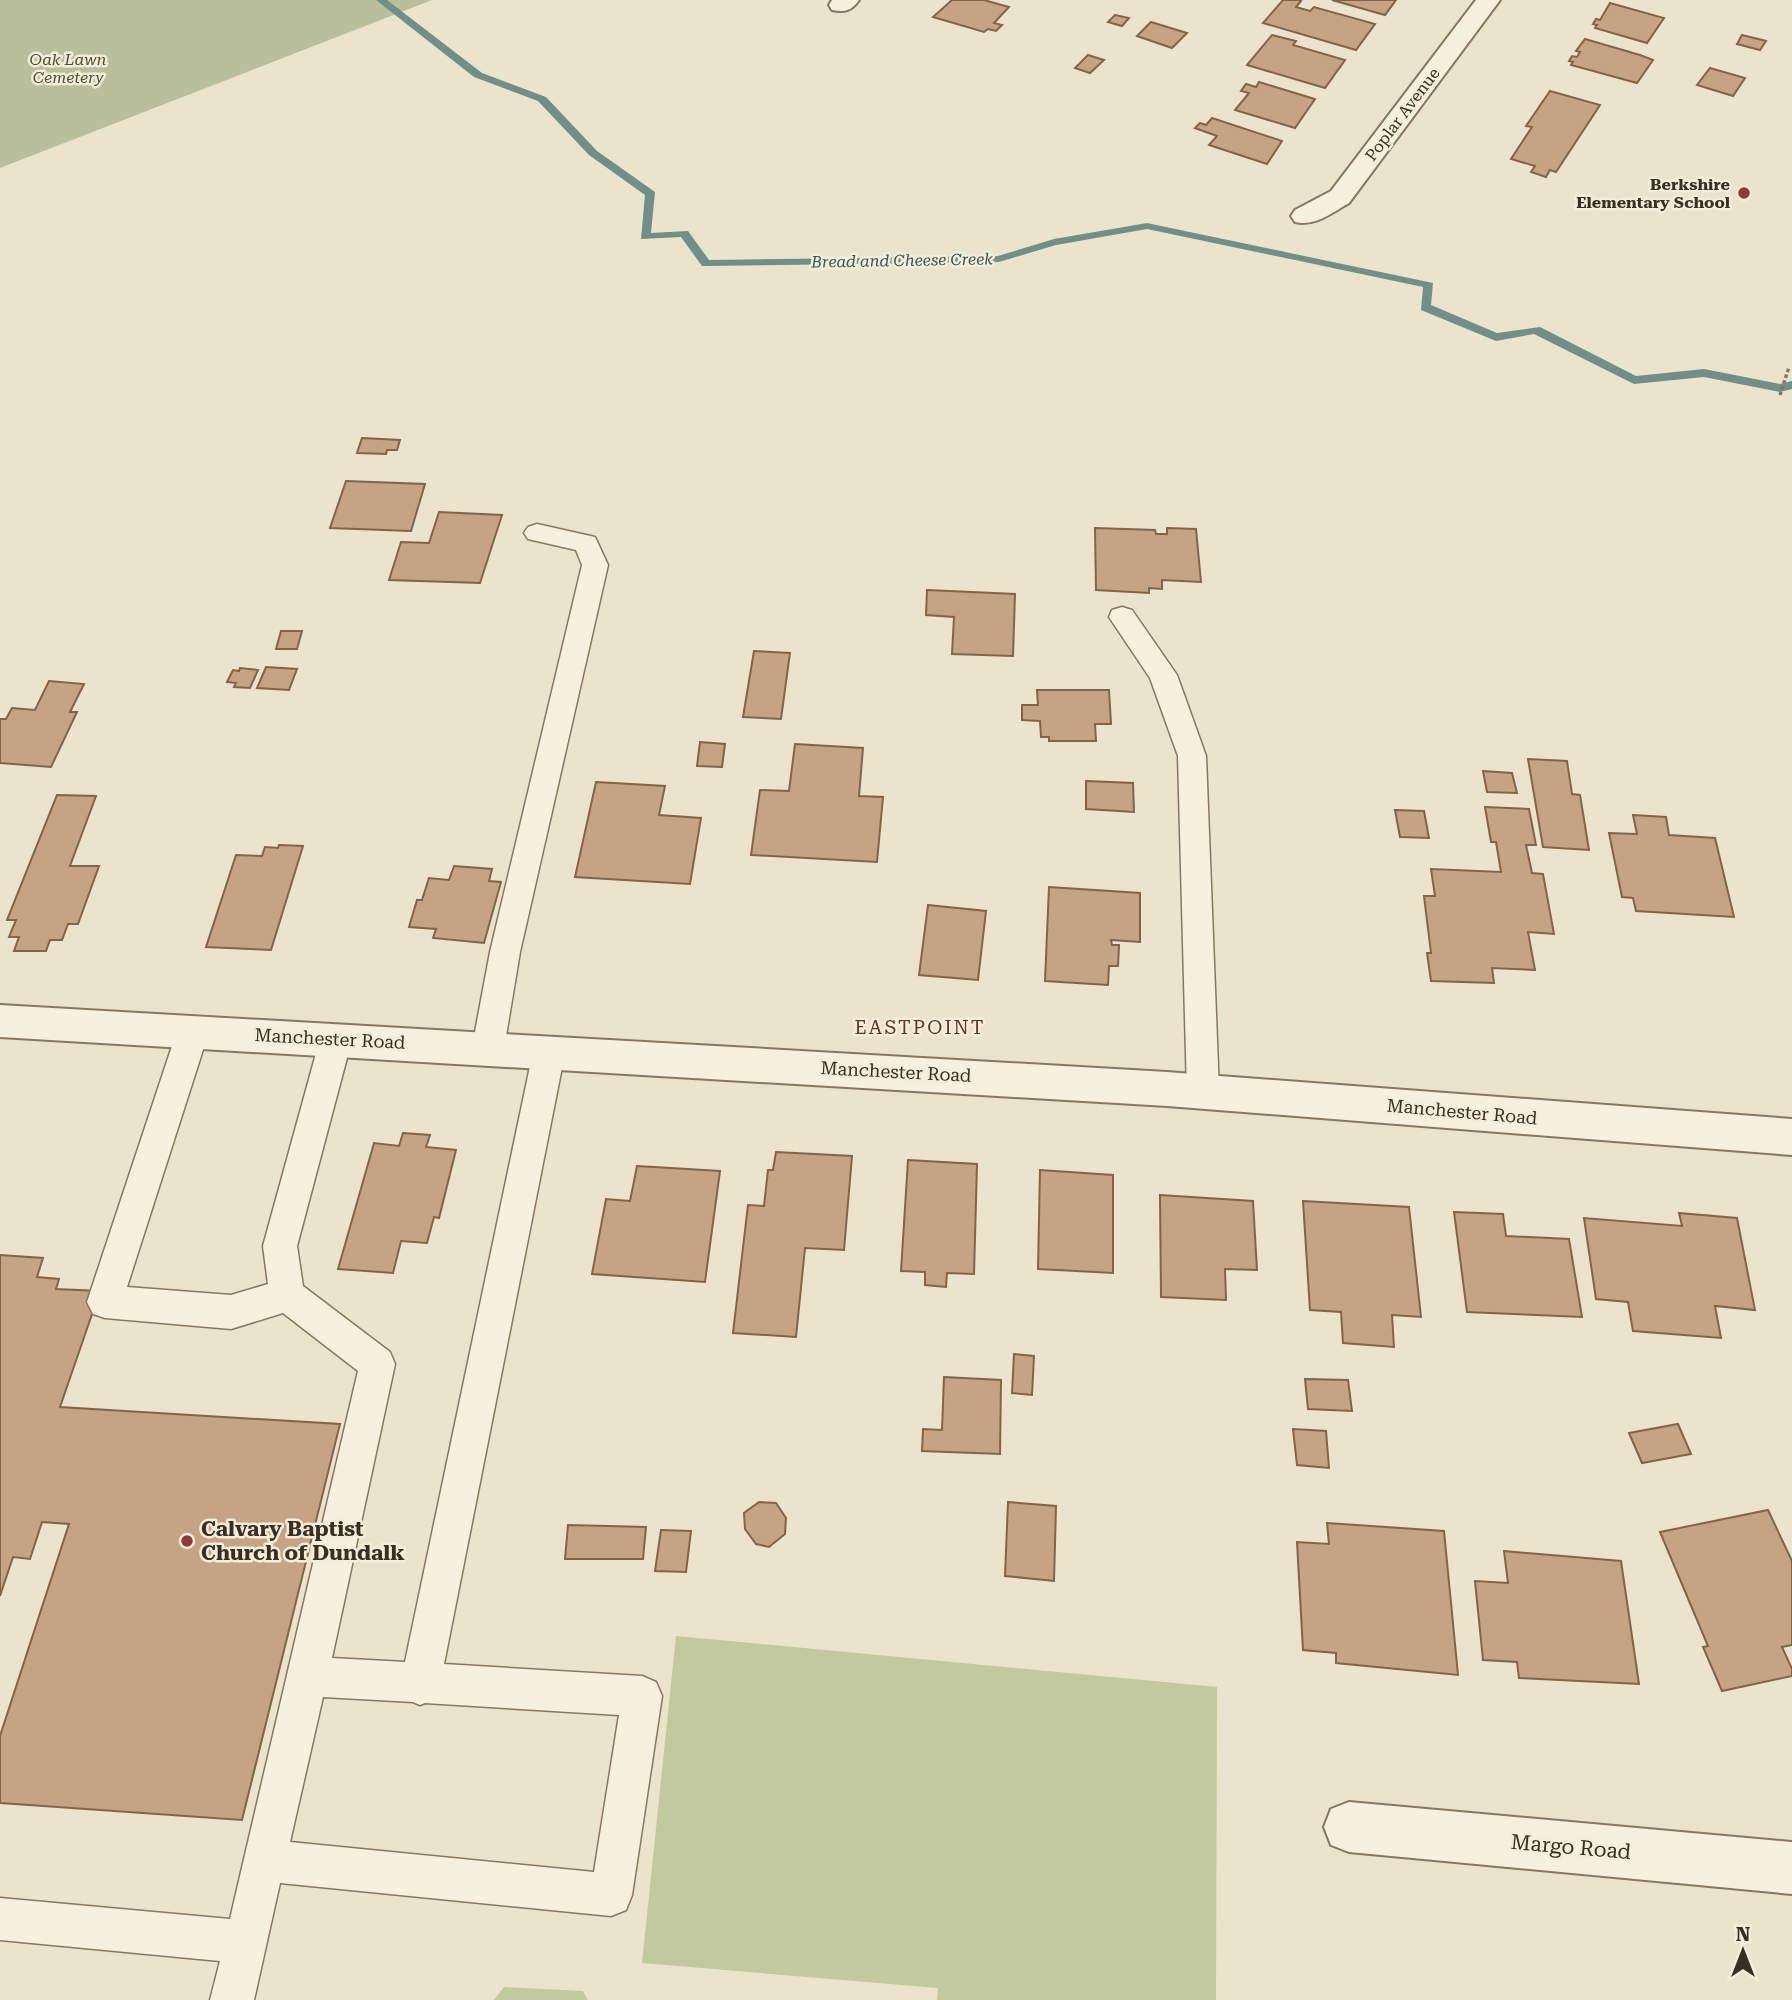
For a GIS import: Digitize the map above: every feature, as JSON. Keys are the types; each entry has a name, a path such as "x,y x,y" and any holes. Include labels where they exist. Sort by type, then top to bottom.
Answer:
{"street":[{"name":"Poplar Avenue","path":"1305,216 1340,197 1488,0"},
{"name":"Manchester Road","path":"0,1021 1203,1092 1792,1137"},
{"name":"Margo Road","path":"1349,1827 1792,1868"}],"lane":[{"path":"488,1048 508,938 596,565 586,543 537,533"},
{"path":"1122,617 1163,675 1192,755 1203,1092"},
{"path":"193,1031 105,1302 231,1312 287,1295"},
{"path":"232,2000 377,1364 287,1295 280,1246 336,1039"},
{"path":"419,1685 550,1052"},
{"path":"265,1861 611,1895 642,1696 419,1685 308,1676"},
{"path":"0,1919 245,1942"}],"path":[{"path":"1780,395 1789,367"}],"green space":[{"name":"Oak Lawn Cemetery","path":"0,0 432,0 0,168"},
{"path":"676,1636 1217,1687 1216,2000 937,2000 938,1988 642,1963"},
{"path":"504,1987 583,1991 588,2000 494,2000"}],"building":[{"path":"952,0 984,0 1009,7 994,23 1002,25 996,31 988,29 984,32 933,17"},
{"path":"1283,0 1299,0 1301,1 1296,7 1310,11 1314,7 1375,24 1356,50 1263,23"},
{"path":"1332,0 1396,0 1385,15"},
{"path":"1610,3 1664,18 1647,43 1595,28 1597,25 1593,24 1596,19 1600,20"},
{"path":"1115,15 1129,18 1122,26 1108,22"},
{"path":"1151,22 1187,33 1172,48 1137,36"},
{"path":"1272,35 1296,41 1293,45 1345,60 1325,88 1247,65"},
{"path":"1742,35 1766,41 1760,50 1737,44"},
{"path":"1585,39 1653,60 1637,83 1571,65 1573,62 1569,61 1572,56 1577,57 1580,52 1576,51"},
{"path":"1088,55 1104,60 1090,73 1075,68"},
{"path":"1710,68 1745,78 1733,96 1697,85"},
{"path":"1259,82 1315,99 1295,128 1235,110 1249,93 1241,91 1246,84 1256,87"},
{"path":"1550,91 1600,105 1556,172 1550,170 1546,177 1531,172 1535,166 1511,159 1532,127 1526,126"},
{"path":"1212,118 1282,141 1267,164 1209,145 1217,136 1195,128 1200,123 1206,125"},
{"path":"362,438 400,440 397,450 387,450 386,454 357,453"},
{"path":"346,481 425,484 411,531 330,528"},
{"path":"439,512 502,515 480,583 389,580 401,542 429,543"},
{"path":"1095,528 1155,530 1156,534 1167,534 1167,528 1196,529 1201,582 1162,580 1162,589 1149,588 1149,593 1096,590"},
{"path":"927,590 1015,594 1013,656 952,654 954,617 926,615"},
{"path":"281,631 302,631 297,649 276,649"},
{"path":"754,651 790,653 781,719 743,717"},
{"path":"266,667 297,669 289,690 257,688"},
{"path":"240,668 258,670 250,688 234,687 236,683 227,682 233,670 239,671"},
{"path":"49,681 84,684 70,712 77,712 51,767 0,763 0,719 6,719 12,708 35,710"},
{"path":"1037,690 1109,690 1111,724 1095,724 1096,741 1049,741 1049,737 1041,737 1040,721 1022,720 1022,705 1038,705"},
{"path":"700,742 725,744 722,767 697,766"},
{"path":"795,744 863,748 859,796 883,797 877,862 751,855 760,790 789,791"},
{"path":"1528,759 1567,761 1572,794 1580,795 1589,850 1543,847"},
{"path":"1483,771 1512,773 1517,793 1487,792"},
{"path":"1086,781 1133,783 1134,812 1086,809"},
{"path":"596,782 665,786 659,815 701,818 690,884 575,877"},
{"path":"57,795 96,796 70,866 99,866 78,924 68,924 62,940 50,940 46,951 14,951 19,937 9,937 16,920 7,920"},
{"path":"1485,807 1529,809 1536,845 1526,845 1532,873 1543,874 1554,934 1528,932 1535,970 1492,968 1494,983 1431,981 1427,953 1431,953 1424,896 1435,896 1431,869 1501,872 1496,842 1491,842"},
{"path":"1395,810 1424,811 1429,838 1400,837"},
{"path":"1633,815 1666,817 1669,835 1715,838 1734,917 1636,911 1633,898 1622,897 1609,833 1637,834"},
{"path":"279,845 303,846 271,950 206,947 236,855 262,856 265,847 278,848"},
{"path":"454,866 492,869 489,881 501,882 484,943 433,938 436,929 409,927 417,900 422,900 429,878 449,880"},
{"path":"1049,887 1140,893 1140,942 1111,940 1112,945 1119,945 1118,966 1109,966 1108,985 1045,981"},
{"path":"928,905 986,911 978,980 919,975"},
{"path":"403,1133 430,1135 426,1147 456,1150 439,1218 434,1217 427,1243 401,1241 393,1273 338,1269 374,1143 399,1146"},
{"path":"776,1152 852,1156 844,1250 805,1248 796,1337 733,1333 748,1205 764,1206 768,1170 773,1170"},
{"path":"908,1160 977,1164 974,1274 947,1273 946,1287 925,1285 925,1272 901,1271"},
{"path":"637,1166 720,1171 705,1282 592,1274 606,1199 630,1201"},
{"path":"1040,1170 1113,1175 1113,1273 1038,1269"},
{"path":"1160,1195 1253,1201 1257,1270 1225,1269 1226,1300 1161,1297"},
{"path":"1303,1201 1409,1207 1421,1317 1392,1315 1394,1347 1343,1343 1341,1312 1310,1310"},
{"path":"1454,1212 1503,1214 1506,1236 1569,1239 1582,1317 1467,1312"},
{"path":"1679,1213 1737,1218 1755,1310 1715,1306 1721,1338 1633,1331 1628,1302 1596,1299 1584,1218 1682,1226"},
{"name":"Calvary Baptist Church of Dundalk","path":"0,1255 43,1258 37,1277 59,1279 56,1289 100,1291 60,1407 340,1424 242,1820 0,1803 0,1736 69,1524 42,1522 30,1559 13,1557 0,1596"},
{"path":"1014,1354 1034,1356 1032,1395 1012,1393"},
{"path":"944,1377 1001,1380 1000,1454 922,1451 923,1429 942,1430"},
{"path":"1305,1379 1348,1380 1352,1411 1308,1409"},
{"path":"1678,1424 1691,1454 1642,1463 1629,1433"},
{"path":"1293,1429 1326,1431 1329,1468 1297,1465"},
{"path":"759,1502 776,1503 786,1518 785,1534 769,1547 756,1544 745,1529 744,1513"},
{"path":"1008,1502 1056,1506 1054,1581 1005,1576"},
{"path":"1768,1510 1792,1561 1792,1645 1782,1647 1792,1669 1792,1676 1722,1691 1703,1647 1708,1646 1660,1532"},
{"path":"1327,1523 1444,1531 1458,1675 1336,1663 1336,1653 1303,1650 1297,1542 1329,1544"},
{"path":"568,1525 646,1527 643,1559 565,1559"},
{"path":"661,1530 691,1531 686,1572 655,1571"},
{"path":"1504,1551 1621,1561 1639,1684 1519,1678 1517,1662 1483,1660 1475,1581 1508,1583"}],"waterway":[{"name":"Bread and Cheese Creek","path":"381,0 478,75 542,99 593,153 651,194 645,237 684,233 706,264 999,259 1054,242 1147,226 1429,285 1425,307 1496,337 1536,330 1634,380 1704,373 1780,388 1792,385"}],"place":[{"name":"Berkshire Elementary School","path":"1744,193"},
{"name":"Calvary Baptist Church of Dundalk","path":"187,1541"}],"district":[{"name":"EASTPOINT","path":"920,1027"}]}
